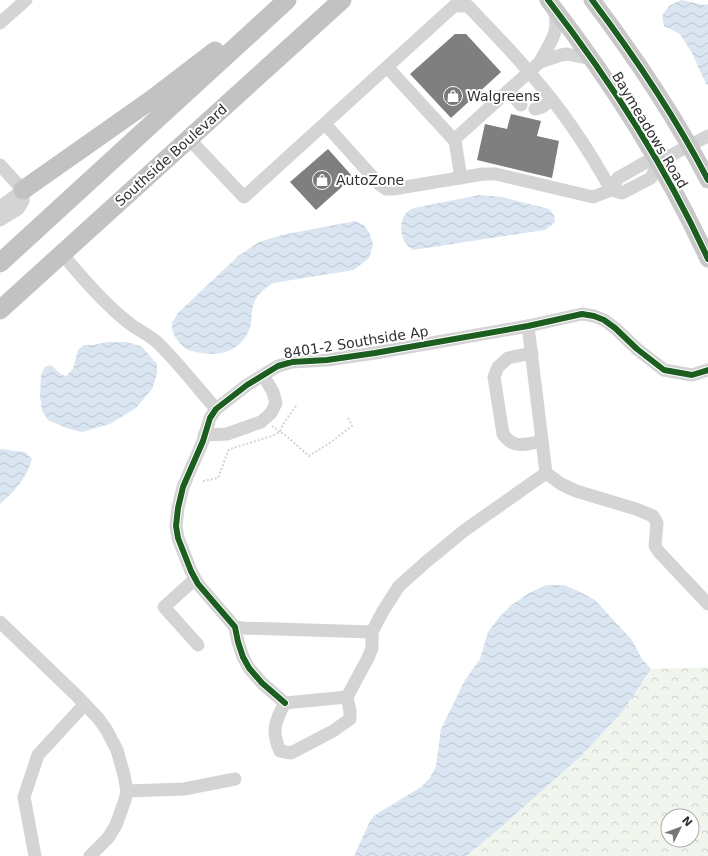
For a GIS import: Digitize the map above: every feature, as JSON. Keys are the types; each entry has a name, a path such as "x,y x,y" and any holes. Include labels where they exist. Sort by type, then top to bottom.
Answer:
{"highway":[{"path":"23,190 151,100 284,0"},
{"path":"0,263 287,0"},
{"name":"Southside Boulevard","path":"0,310 342,0"}],"main road":[{"name":"Baymeadows Road","path":"592,0 642,70 690,146 708,180"},
{"name":"Baymeadows Road","path":"551,3 617,96 658,162 708,259"}],"street":[{"path":"0,23 26,0"},
{"path":"455,141 457,137 540,62 556,32 556,18 551,3"},
{"path":"190,139 244,197 454,6 468,6 529,72 552,100 582,142 611,190"},
{"path":"540,62 567,54 592,59"},
{"path":"387,67 455,141 461,178"},
{"path":"508,91 521,105"},
{"path":"535,109 542,107 552,100"},
{"path":"325,124 379,184 386,189 483,174 496,174 594,197 611,190 618,178 646,162 658,162 708,136"},
{"path":"0,165 23,190 23,201 18,209 0,220"},
{"path":"1,205 23,190"},
{"path":"62,254 98,295 129,323 146,333 159,344 216,408"},
{"name":"8401-2 Southside Ap","path":"285,703 262,683 249,668 243,657 235,627 207,596 195,579 178,538 176,526 178,508 183,487 210,418 216,408 263,375 278,366 292,362 327,360 375,353 528,326 582,314 594,316 604,320 615,328 636,349 664,370 692,375 708,370"},
{"path":"528,326 546,473 561,484 576,491 654,516 657,523 655,546 708,604"},
{"path":"532,353 508,358 498,368 494,377 503,434 506,439 519,446 542,441"},
{"path":"204,435 227,434 261,422 271,413 276,403 273,392 263,375"},
{"path":"347,697 285,703 274,727 275,736 280,750 291,753 333,731 350,719 347,697 372,648 372,632 389,600 400,586 465,530 546,473"},
{"path":"195,579 164,607 198,644"},
{"path":"2,626 85,704 106,729 117,750 124,775 126,791 125,800 116,825 108,838 90,856"},
{"path":"235,627 250,629 372,632"},
{"path":"35,856 24,797 38,755 85,704"},
{"path":"126,791 184,789 235,779"}],"path":[{"path":"203,481 218,478 230,449 272,436 280,432 283,424 296,406"},
{"path":"263,420 284,434 309,456 352,426 347,416"}],"green space":[{"path":"708,667 708,856 466,856 580,757 623,711 651,669"}],"water":[{"path":"681,0 704,5 708,4 708,85 706,84 692,53 680,34 664,26 662,16 669,6"},
{"path":"479,195 502,197 549,209 554,215 555,222 545,230 413,250 406,243 403,238 401,228 403,218 410,210"},
{"path":"355,221 364,225 370,234 373,245 369,258 354,270 273,283 258,295 252,308 251,324 247,334 234,348 226,352 208,354 186,349 175,337 172,323 178,313 237,257 259,242 282,235"},
{"path":"108,342 127,342 142,347 157,364 157,374 152,389 136,408 110,424 82,432 66,428 48,420 42,411 40,396 41,375 45,367 51,365 62,375 66,376 73,369 78,350 84,345"},
{"path":"0,449 25,452 32,459 24,478 0,504"},
{"path":"546,585 564,585 595,600 632,640 642,659 651,669 623,711 580,757 466,856 354,856 370,821 375,815 421,787 430,778 436,766 441,729 465,680 480,659 488,632 500,616 513,604 529,593"}],"building":[{"name":"Walgreens","path":"455,34 466,34 501,72 451,118 410,74"},
{"path":"511,114 541,121 537,136 559,141 552,178 477,160 485,124 507,129"},
{"name":"AutoZone","path":"328,149 353,177 316,210 290,182"}],"cycle path":[{"path":"548,0 593,61 636,125 674,191 708,259"},
{"path":"592,0 654,87 708,180"},
{"path":"285,703 262,683 249,668 243,657 235,627 198,584 191,571 178,538 176,526 178,508 183,487 203,441 210,418 216,409 247,385 278,366 292,362 327,360 375,353 528,326 582,314 594,316 604,320 664,370 692,375 708,370"}],"place":[{"name":"Walgreens","path":"453,96"},
{"name":"AutoZone","path":"322,180"}]}
